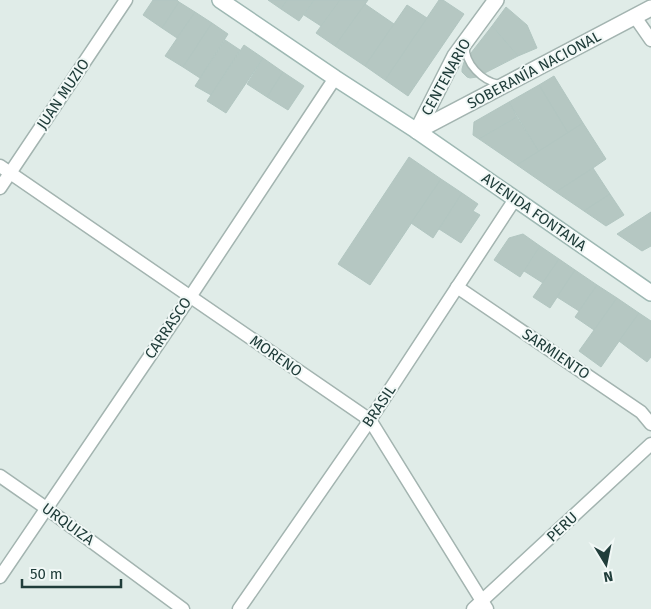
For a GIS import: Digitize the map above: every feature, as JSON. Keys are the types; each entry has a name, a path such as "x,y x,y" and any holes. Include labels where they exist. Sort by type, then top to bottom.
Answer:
{"main road":[{"name":"AVENIDA FONTANA","path":"220,0 416,131 651,293"},
{"name":"CENTENARIO","path":"416,131 466,39 496,0"},
{"name":"SOBERANÍA NACIONAL","path":"416,131 651,8"}],"street":[{"name":"JUAN MUZIO","path":"0,188 5,170 126,0"},
{"path":"635,17 651,40"},
{"name":"CARRASCO","path":"0,577 190,297 335,78"},
{"name":"MORENO","path":"5,170 370,420 481,606"},
{"name":"BRASIL","path":"239,609 370,420 515,199"},
{"name":"SARMIENTO","path":"457,287 641,412 651,424"},
{"name":"PERU","path":"481,606 651,444"},
{"name":"URQUIZA","path":"0,476 183,609"}],"lane":[{"path":"466,39 465,49 469,62 483,78 492,83 504,85"}],"building":[{"path":"153,0 177,0 179,2 162,28 143,15"},
{"path":"268,0 287,0 281,9"},
{"path":"287,0 314,0 299,21 281,9"},
{"path":"314,0 340,0 321,26 304,15"},
{"path":"340,0 368,0 335,46 316,33"},
{"path":"439,0 443,0 464,14 408,96 385,80"},
{"path":"179,2 195,12 177,38 162,28"},
{"path":"365,4 394,24 365,66 335,46"},
{"path":"407,5 427,18 385,80 365,66"},
{"path":"506,7 527,25 537,48 518,56 492,26"},
{"path":"195,12 212,23 183,67 165,56"},
{"path":"212,23 228,34 200,78 183,67"},
{"path":"492,26 518,56 477,77 467,77 462,72 464,62"},
{"path":"225,40 240,50 211,95 195,86"},
{"path":"244,45 263,58 226,113 207,101"},
{"path":"263,58 283,72 267,97 247,84"},
{"path":"283,72 304,86 288,110 267,97"},
{"path":"554,76 583,123 568,133 539,85"},
{"path":"539,85 568,133 539,152 509,102"},
{"path":"509,102 517,117 479,139 473,135 474,122"},
{"path":"517,117 539,152 517,165 479,139"},
{"path":"583,123 606,159 556,192 517,165"},
{"path":"409,157 441,179 370,285 338,264"},
{"path":"593,168 610,194 584,211 556,192"},
{"path":"441,179 462,193 433,238 411,223"},
{"path":"462,193 478,204 473,211 480,215 461,243 439,229"},
{"path":"610,194 624,215 606,226 584,211"},
{"path":"651,212 651,246 642,251 617,234"},
{"path":"523,234 540,246 520,277 494,260 509,238"},
{"path":"540,246 559,259 543,283 524,271"},
{"path":"559,259 575,270 550,308 533,297"},
{"path":"575,270 597,285 579,311 557,297"},
{"path":"597,285 617,298 594,330 575,317"},
{"path":"617,298 639,313 601,367 579,351"},
{"path":"639,313 651,321 651,357 647,362 619,341"}]}
